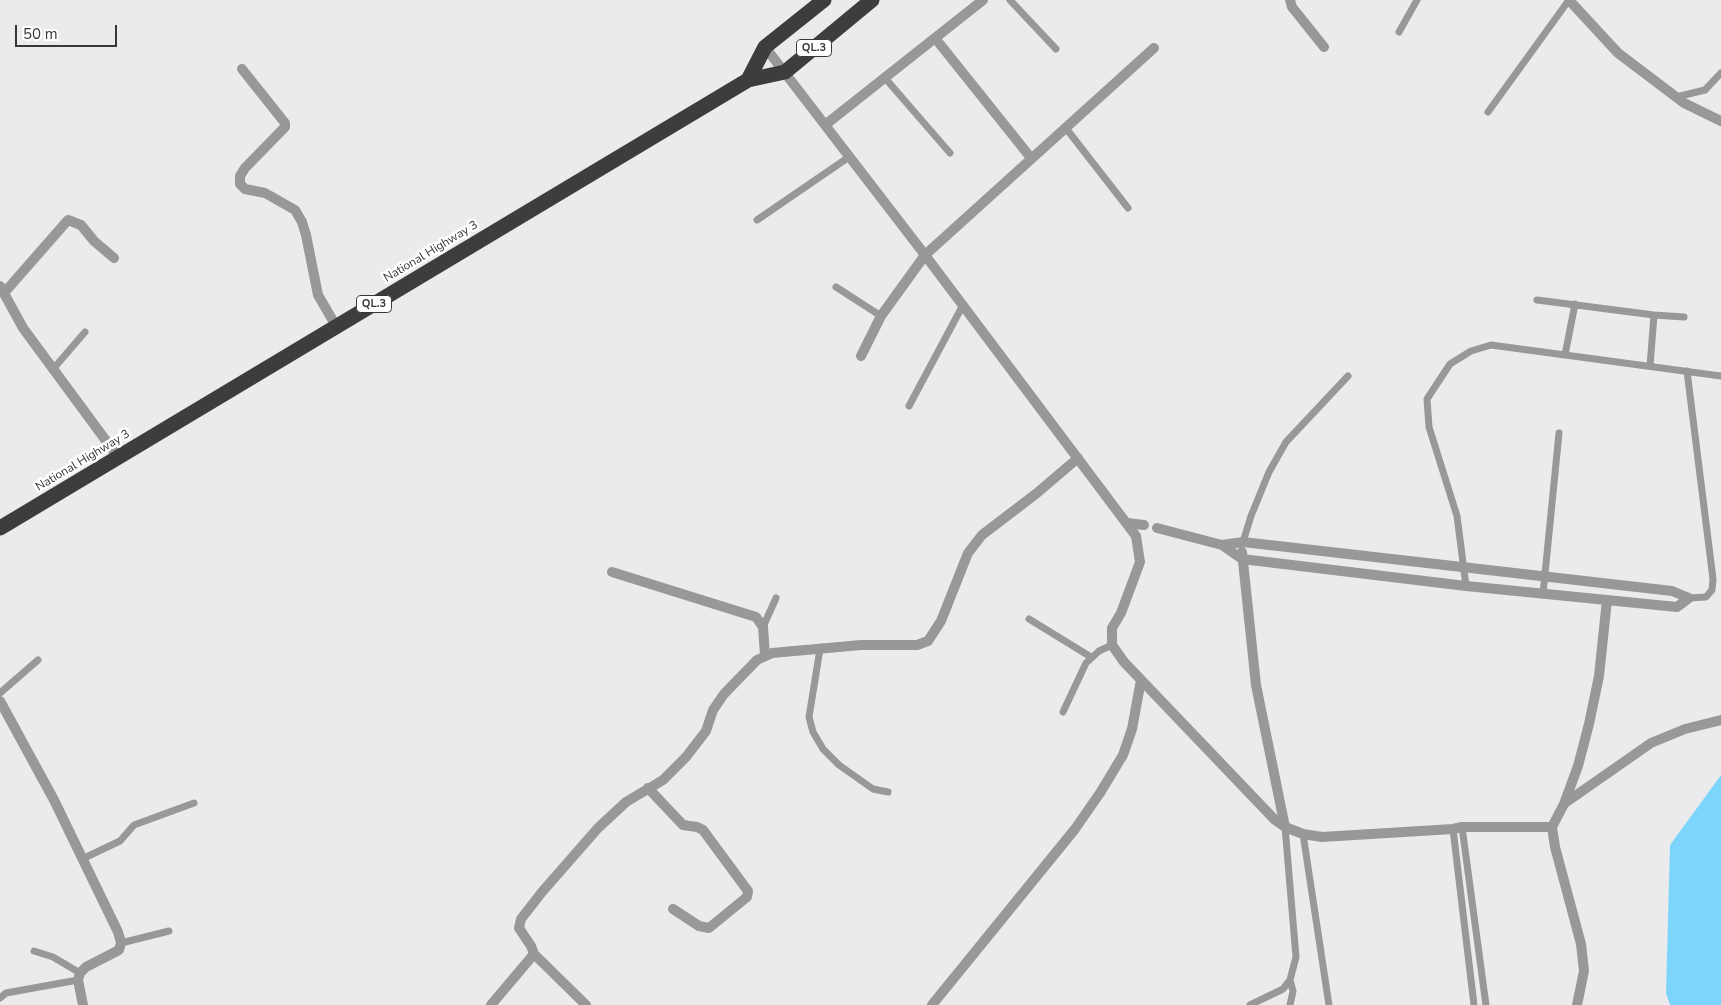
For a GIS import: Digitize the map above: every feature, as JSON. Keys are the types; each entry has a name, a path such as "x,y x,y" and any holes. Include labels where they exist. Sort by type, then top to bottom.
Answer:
{"highway":[{"name":"QL.3","path":"748,80 764,47 824,0"},
{"name":"National Highway 3","path":"0,528 748,80 785,72 872,0"}],"street":[{"path":"1290,0 1292,7 1324,47"},
{"path":"1569,0 1618,53 1676,97 1721,121"},
{"path":"825,125 979,1"},
{"path":"935,38 1031,158"},
{"path":"764,47 924,254 1136,536 1140,562 1121,613 1112,628 1112,646 1154,694 1275,820 1285,827 1303,834 1322,837 1457,828 1552,827"},
{"path":"861,356 881,316 924,254 1154,48"},
{"path":"242,69 285,123 285,128 245,168 240,176 240,184 245,189 265,193 295,210 302,222 306,235 318,295 336,326"},
{"path":"114,258 94,241 81,225 68,220 2,289 24,328 118,457"},
{"path":"586,1005 534,954 520,928 521,919 598,828 626,802 663,780 686,757 706,731 713,710 724,694 757,660 765,655 820,649 917,645 928,641 941,621 968,553 982,534 1037,493 1078,458"},
{"path":"1127,523 1144,525"},
{"path":"1156,528 1211,541 1222,545 1242,559 1466,586 1677,607 1689,598"},
{"path":"1243,542 1242,559 1256,685 1285,827"},
{"path":"1222,545 1243,542 1544,576 1672,591 1689,598"},
{"path":"612,572 756,617 762,627 765,655"},
{"path":"1577,1005 1584,972 1581,944 1555,847 1552,827 1564,804 1578,766 1599,676 1607,600"},
{"path":"932,1005 1063,844 1100,793 1123,755 1132,729 1141,680"},
{"path":"0,701 54,800 118,932 121,943 119,950 86,968 79,977 83,1005"},
{"path":"1564,804 1651,743 1685,728 1721,720"},
{"path":"648,788 683,824 697,826 703,830 748,891 748,897 710,928 699,926 673,909"},
{"path":"491,1005 534,954"}],"lane":[{"path":"1010,0 1056,49"},
{"path":"1399,32 1416,0"},
{"path":"1488,112 1569,0"},
{"path":"1676,97 1705,90 1721,74"},
{"path":"885,78 950,153"},
{"path":"1065,128 1128,208"},
{"path":"757,220 849,157"},
{"path":"836,287 881,316"},
{"path":"1537,300 1684,317"},
{"path":"1565,355 1575,304"},
{"path":"909,406 963,306"},
{"path":"1650,366 1654,315"},
{"path":"54,368 85,332"},
{"path":"1466,586 1457,516 1429,427 1427,399 1450,364 1471,351 1492,345 1721,376"},
{"path":"1687,371 1713,578 1712,590 1706,597 1689,598"},
{"path":"1243,542 1266,481 1286,442 1348,376"},
{"path":"1543,594 1550,506 1559,433"},
{"path":"762,627 776,598"},
{"path":"1029,619 1091,656"},
{"path":"1063,712 1091,656 1112,646"},
{"path":"820,649 809,717 813,732 823,749 840,765 873,789 888,792"},
{"path":"0,693 38,660"},
{"path":"82,859 120,841 134,825 194,803"},
{"path":"1250,1005 1284,989 1290,980 1296,956 1285,827"},
{"path":"1457,828 1474,1005"},
{"path":"1457,828 1486,1005"},
{"path":"1303,834 1328,1005"},
{"path":"121,943 169,931"},
{"path":"34,951 53,957 79,977"},
{"path":"0,998 6,992 79,977"},
{"path":"1290,980 1293,991 1290,1005"}],"water":[{"path":"1721,775 1721,1005 1670,1005 1666,993 1670,845"}]}
